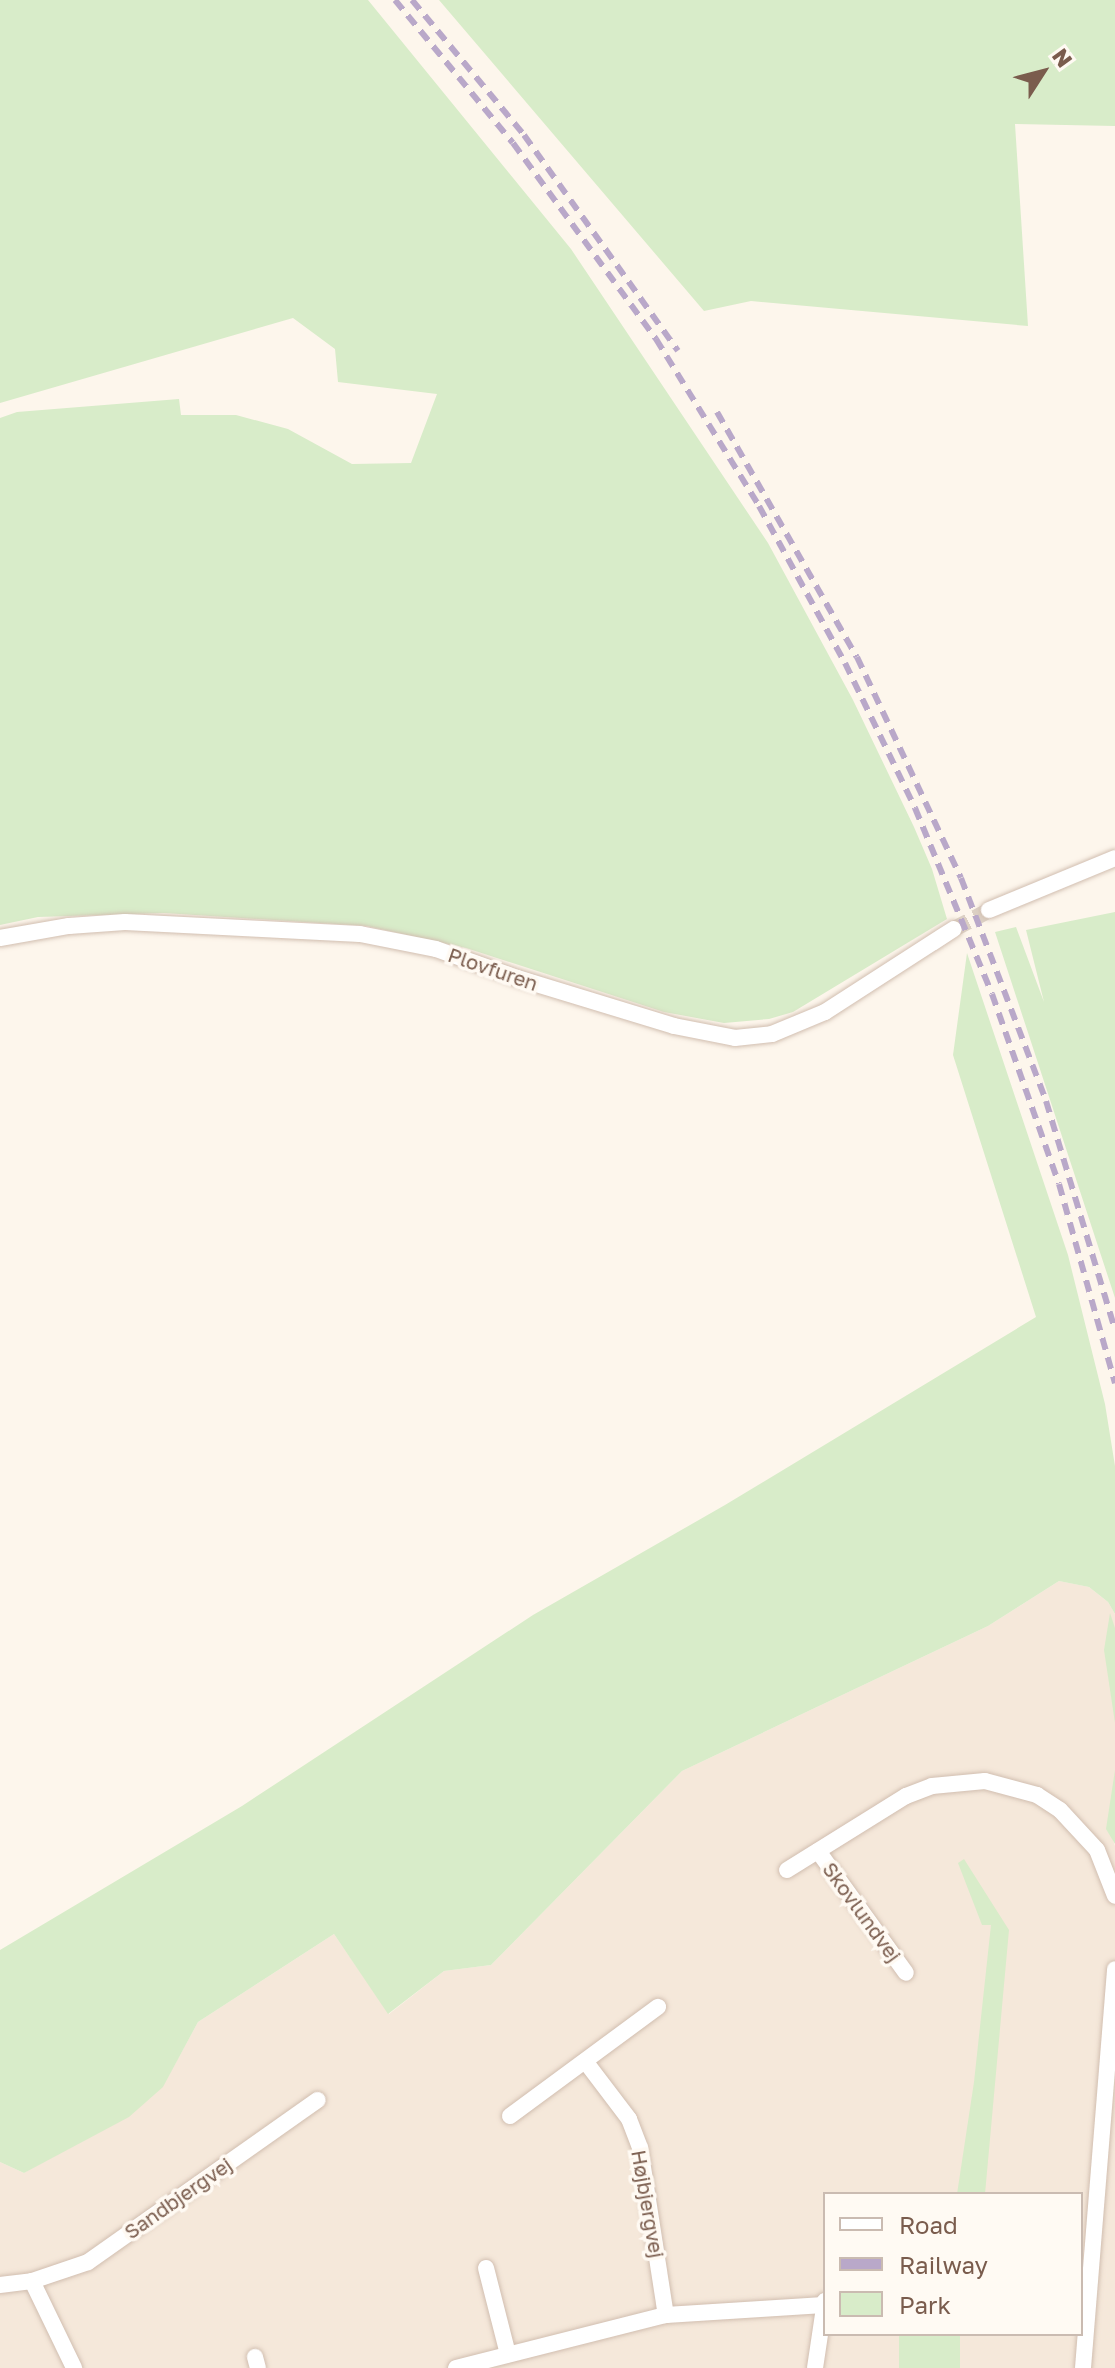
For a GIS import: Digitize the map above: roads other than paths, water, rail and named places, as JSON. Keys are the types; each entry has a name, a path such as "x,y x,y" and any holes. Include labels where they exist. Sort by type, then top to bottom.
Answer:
{"street":[{"path":"989,910 1115,858"},
{"name":"Plovfuren","path":"0,938 69,926 125,922 360,934 436,949 517,978 674,1026 735,1038 772,1034 825,1012 954,929"},
{"name":"Skovlundvej","path":"787,1870 906,1796 932,1786 985,1781 1037,1795 1060,1810 1097,1850 1115,1896"},
{"name":"Skovlundvej","path":"818,1851 906,1973"},
{"path":"1083,2368 1115,1969"},
{"path":"510,2116 658,2007"},
{"name":"Højbjergvej","path":"585,2061 629,2119 640,2148 666,2315"},
{"name":"Sandbjergvej","path":"0,2285 32,2281 88,2262 318,2100"},
{"path":"486,2268 513,2353 524,2368"},
{"path":"32,2281 74,2368"},
{"path":"456,2368 666,2315 823,2303"},
{"path":"815,2368 823,2316"}],"tunnel":[{"path":"954,929 989,910"}],"railway":[{"path":"395,0 513,143 656,339 759,506 845,663 915,808 992,994 1059,1184 1115,1383"},
{"path":"412,0 524,135 678,351"},
{"path":"717,412 857,657 961,878 1046,1101 1115,1330"}]}
